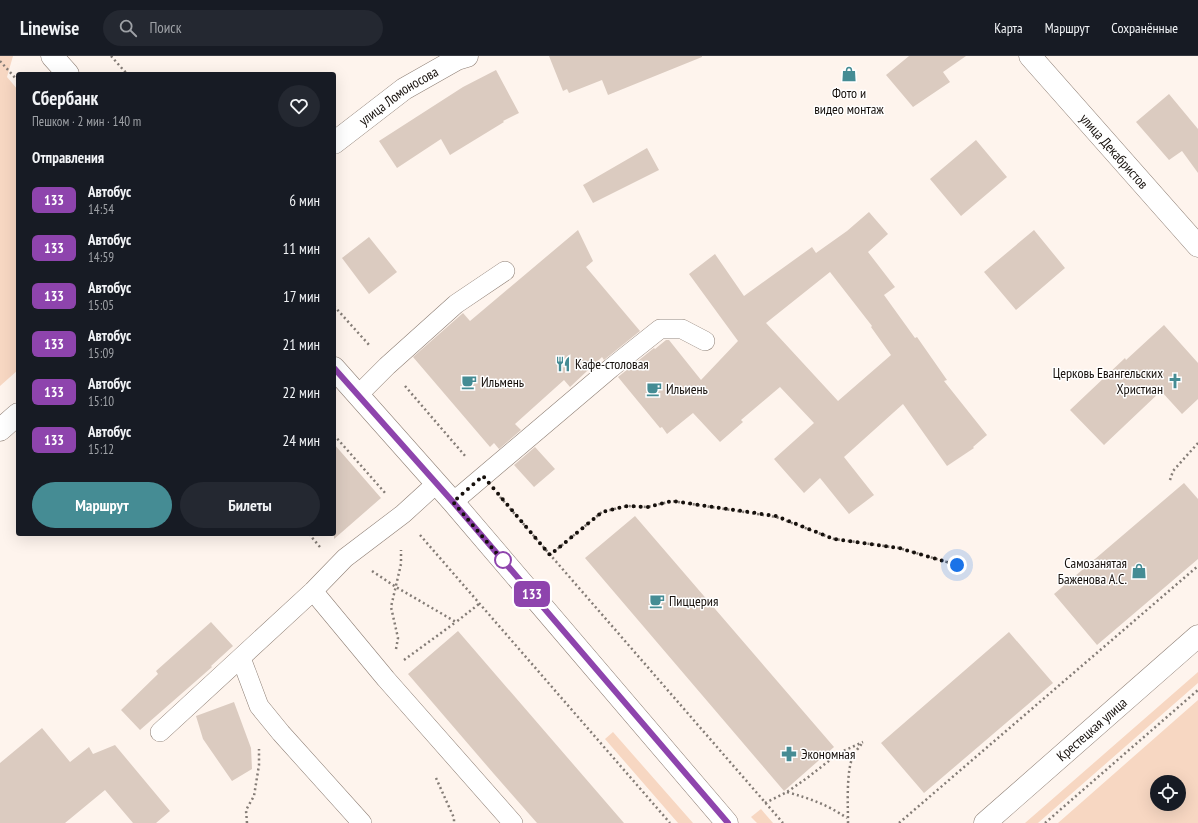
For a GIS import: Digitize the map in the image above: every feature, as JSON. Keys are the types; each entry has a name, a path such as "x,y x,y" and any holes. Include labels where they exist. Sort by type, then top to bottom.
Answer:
{"main road":[{"path":"52,56 66,72"},
{"name":"улица Ломоносова","path":"336,140 404,89 457,59 467,56"},
{"name":"улица Декабристов","path":"1030,56 1198,246"},
{"path":"336,370 437,483 728,823"},
{"path":"0,430 16,416"},
{"name":"Крестецкая улица","path":"985,823 1198,636"}],"lane":[{"path":"358,395 387,366 456,304 505,271"},
{"path":"453,502 660,329 682,329 705,341"},
{"path":"160,732 313,591 345,558 403,514 437,483"},
{"path":"313,591 386,679 513,823"},
{"path":"241,658 259,706 281,733 362,823"}],"path":[{"path":"111,56 125,72"},
{"path":"0,61 16,79"},
{"path":"336,308 783,823"},
{"path":"336,437 670,823"},
{"path":"1170,480 1173,471 1198,443"},
{"path":"550,555 602,512 627,506 648,507 672,501 776,516 834,539 899,548 957,565 962,568"},
{"path":"398,664 396,651 398,638 391,607 401,564 403,514"},
{"path":"345,558 372,571 396,587 456,622"},
{"path":"899,823 1198,566"},
{"path":"386,679 398,664 479,604"},
{"path":"1045,823 1198,690"},
{"path":"247,823 246,810 254,796 259,765 259,706"},
{"path":"765,803 787,792 839,753 863,742 853,756 848,793 848,823"},
{"path":"787,792 814,800 828,806 848,818"}],"shaded area":[{"path":"0,56 13,56 7,77 16,88 16,372 0,386"},
{"path":"1198,672 1198,683 1038,823 1025,823"},
{"path":"1198,700 1198,823 1058,823"},
{"path":"613,732 693,823 678,823 605,739"},
{"path":"761,809 773,823 757,823 751,817"}],"building":[{"path":"549,56 702,57 608,95 602,80 569,93 567,89 563,91"},
{"path":"909,56 966,56 943,72 950,82 913,107 886,75"},
{"path":"496,70 519,113 503,121 504,122 450,155 441,139 397,168 379,141 463,87"},
{"path":"1169,94 1198,129 1198,173 1182,151 1169,160 1136,122"},
{"path":"976,140 1007,177 961,216 930,179"},
{"path":"647,148 659,170 593,203 583,185"},
{"path":"869,212 888,234 868,252 895,287 884,295 915,338 917,337 947,380 944,381 987,435 973,447 974,448 947,466 903,404 844,457 874,495 849,514 820,478 804,493 774,459 814,423 780,387 741,420 743,422 720,442 693,413 667,434 662,427 660,428 618,377 654,348 655,349 666,340 669,340 701,380 738,341 689,274 715,254 744,296 812,247 816,253 847,231","holes":["830,272 872,326 871,327 891,355 838,401 766,323"]},
{"path":"578,230 593,261 586,267 640,331 604,360 602,357 570,387 564,380 515,424 521,430 499,449 494,443 490,447 413,357 463,313 470,321"},
{"path":"1034,230 1065,268 1016,310 984,272"},
{"path":"369,237 397,272 369,294 342,258"},
{"path":"1164,325 1198,363 1198,399 1182,414 1161,391 1104,445 1070,410 1125,358 1126,360"},
{"path":"336,446 381,498 334,539 334,536 336,536"},
{"path":"535,447 555,469 534,487 514,465"},
{"path":"1184,483 1198,499 1198,559 1097,645 1054,594"},
{"path":"635,516 834,747 784,791 585,558"},
{"path":"211,622 233,646 211,666 212,667 140,730 121,710 158,674 156,671"},
{"path":"458,631 624,823 537,823 494,774 408,674"},
{"path":"1009,632 1053,683 924,793 881,743"},
{"path":"234,702 251,748 252,769 232,781 203,739 196,716"},
{"path":"42,728 70,762 89,747 93,754 115,745 170,811 156,823 133,823 105,790 65,823 0,823 0,763"}],"bus line":[{"name":"133","path":"336,370 453,502 728,823"}],"place":[{"name":"Фото и видео монтаж","path":"849,74"},
{"name":"Кафе-столовая","path":"563,364"},
{"name":"Церковь Евангельских Христиан","path":"1175,381"},
{"name":"Ильмень","path":"469,382"},
{"name":"Ильиень","path":"654,389"},
{"name":"Самозанятая Баженова А.С.","path":"1139,571"},
{"name":"Пиццерия","path":"657,601"},
{"name":"Экономная","path":"789,754"}],"route":[{"path":"503,560 504,562 453,502 483,476 550,555 602,512 627,506 648,507 672,501 776,516 834,539 899,548 957,565"}]}
